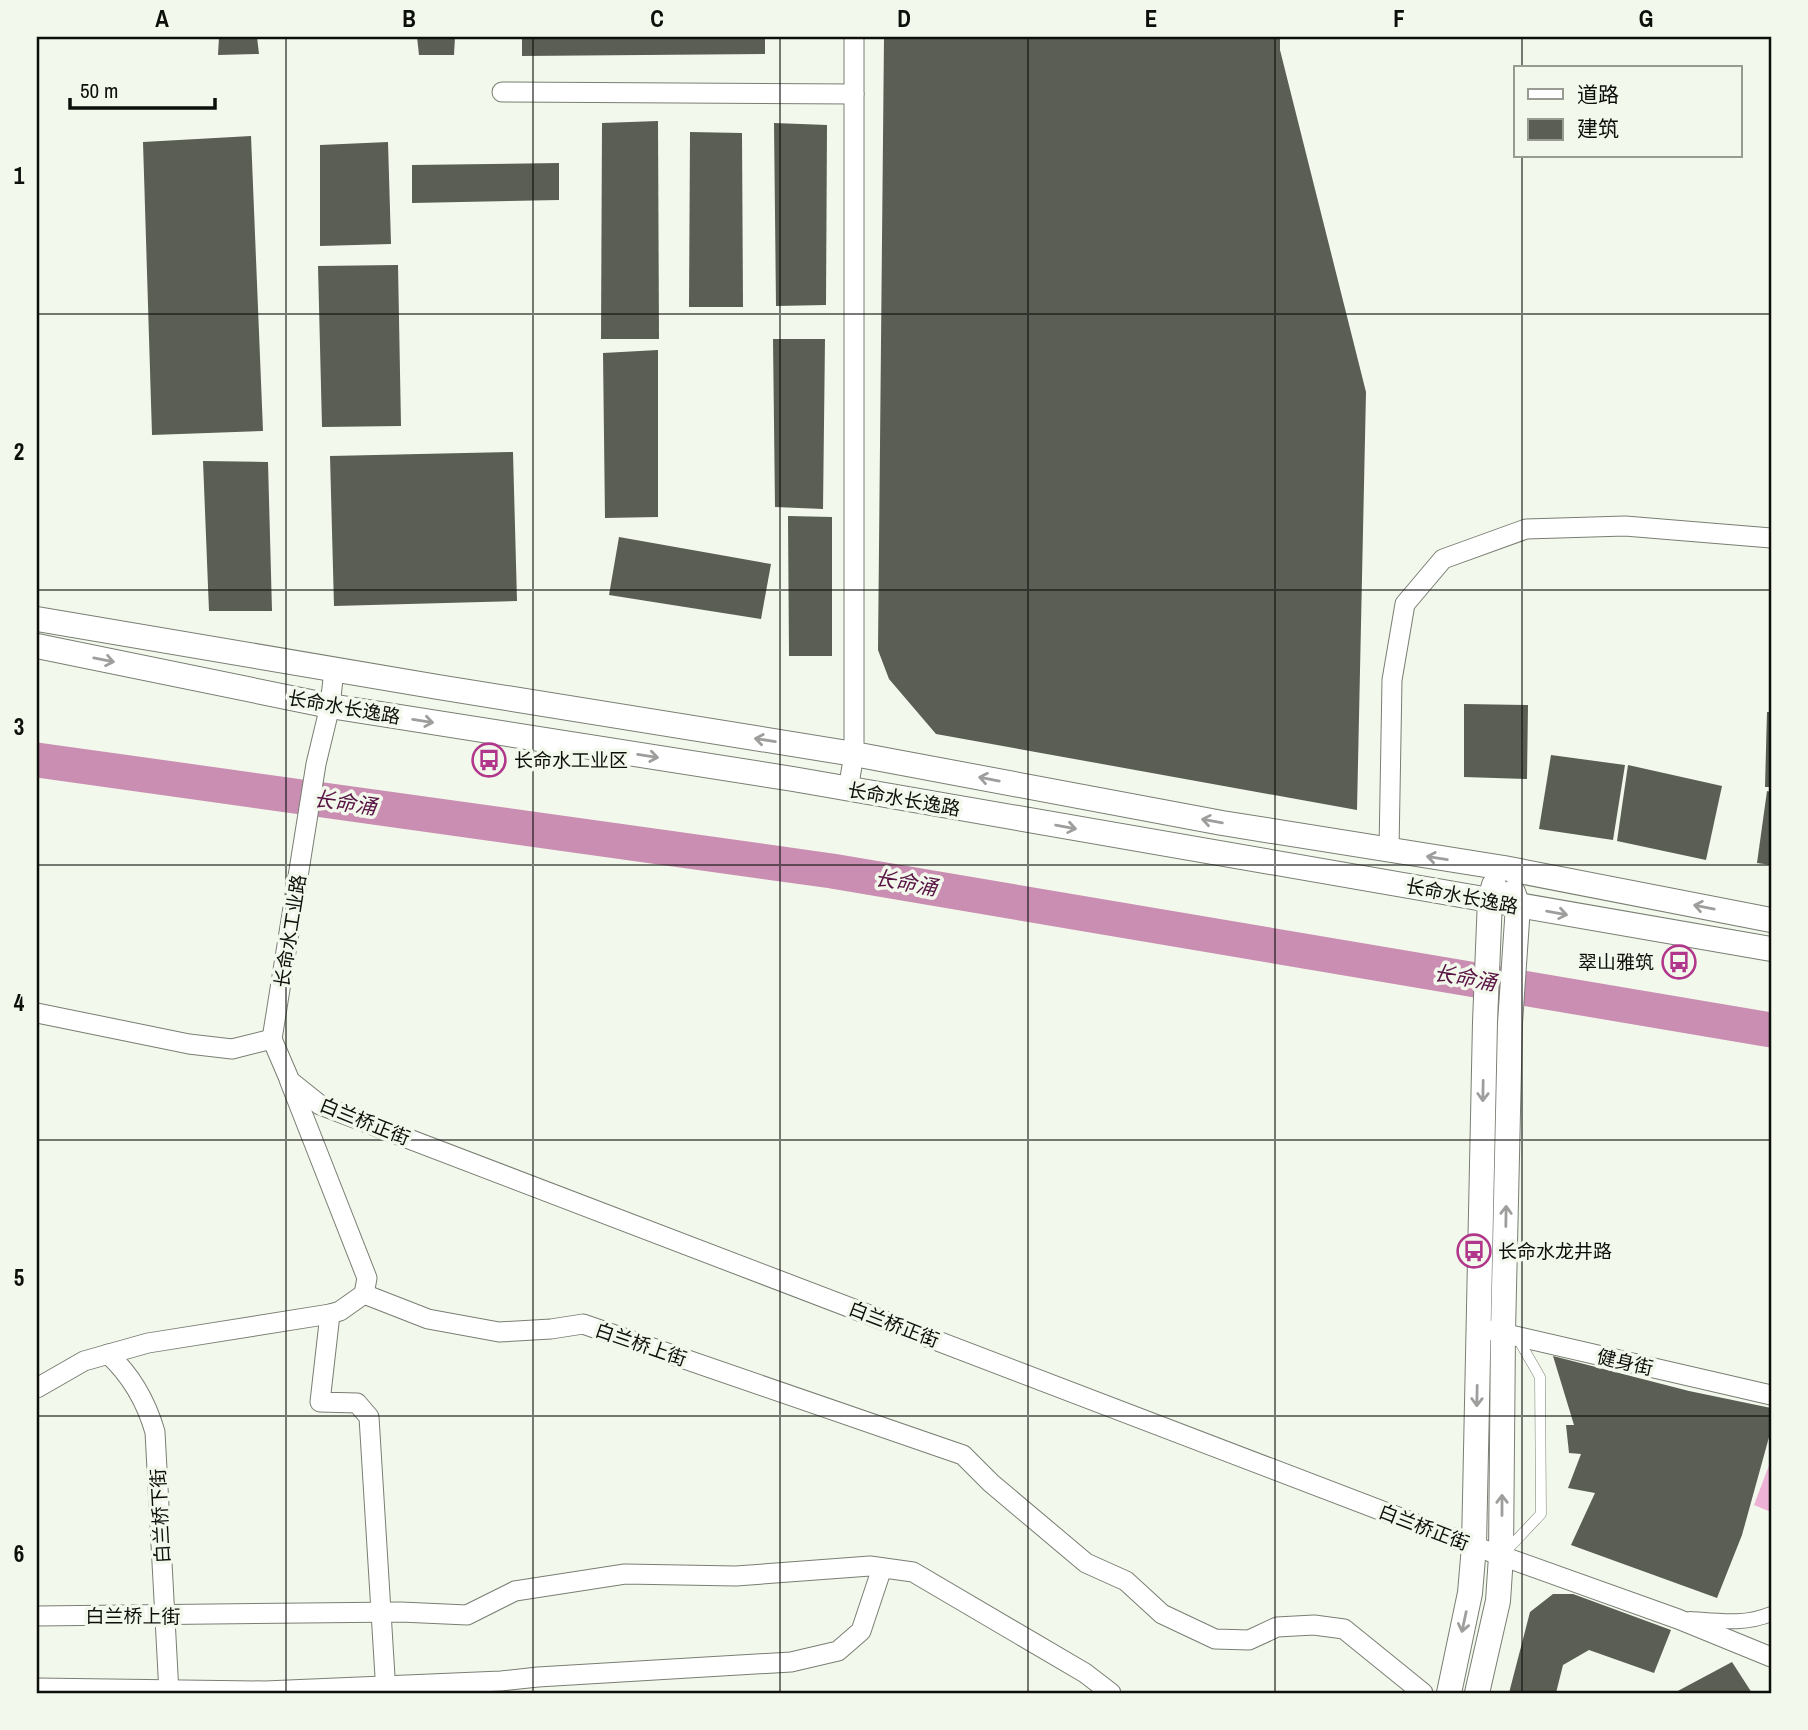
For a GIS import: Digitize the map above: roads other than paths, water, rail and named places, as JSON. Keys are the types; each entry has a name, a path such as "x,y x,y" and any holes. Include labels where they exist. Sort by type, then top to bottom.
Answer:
{"street":[{"path":"848,790 854,754 854,37"},
{"path":"502,92 854,94"},
{"path":"1389,850 1392,680 1405,604 1443,559 1527,529 1625,527 1771,538"},
{"name":"长命水长逸路","path":"37,619 854,754 1222,822 1502,868 1771,920"},
{"name":"长命水长逸路","path":"37,646 330,706 793,779 1771,949"},
{"path":"330,706 334,670"},
{"name":"长命水工业路","path":"272,1040 316,764 330,706"},
{"path":"1449,1693 1470,1593 1474,1546 1486,961 1490,899 1502,868"},
{"path":"1477,1693 1498,1601 1510,1335 1510,1023 1518,906 1502,868"},
{"path":"37,1013 189,1044 232,1049 272,1040"},
{"name":"白兰桥正街","path":"272,1040 290,1081 320,1105 1474,1546 1678,1619 1771,1657"},
{"path":"37,1388 84,1361 108,1354 148,1343 330,1314 340,1311 364,1294 367,1278 290,1081"},
{"name":"白兰桥上街","path":"364,1294 428,1320 499,1332 583,1324 963,1455 991,1483 1086,1563 1126,1581 1162,1614 1215,1639 1249,1640 1277,1627 1314,1625 1344,1629 1423,1693"},
{"path":"330,1314 320,1402 357,1403 369,1417 385,1689"},
{"name":"健身街","path":"1479,1328 1771,1395"},
{"name":"白兰桥下街","path":"108,1354 125,1369 147,1406 155,1433 169,1691"},
{"name":"白兰桥上街","path":"37,1616 381,1612 467,1615 515,1591 625,1574 736,1576 870,1566 913,1572 1085,1673 1111,1693"},
{"path":"37,1688 169,1691 385,1689 791,1662 838,1651 860,1631 882,1568"},
{"path":"1678,1619 1754,1621 1771,1614"}],"lane":[{"path":"1501,1556 1541,1514 1540,1377 1510,1335"}],"waterway":[{"name":"长命涌","path":"37,760 832,871 1771,1030"}],"place":[{"name":"长命水工业区","path":"489,760"},
{"name":"翠山雅筑","path":"1679,962"},
{"name":"长命水龙井路","path":"1474,1251"}]}
